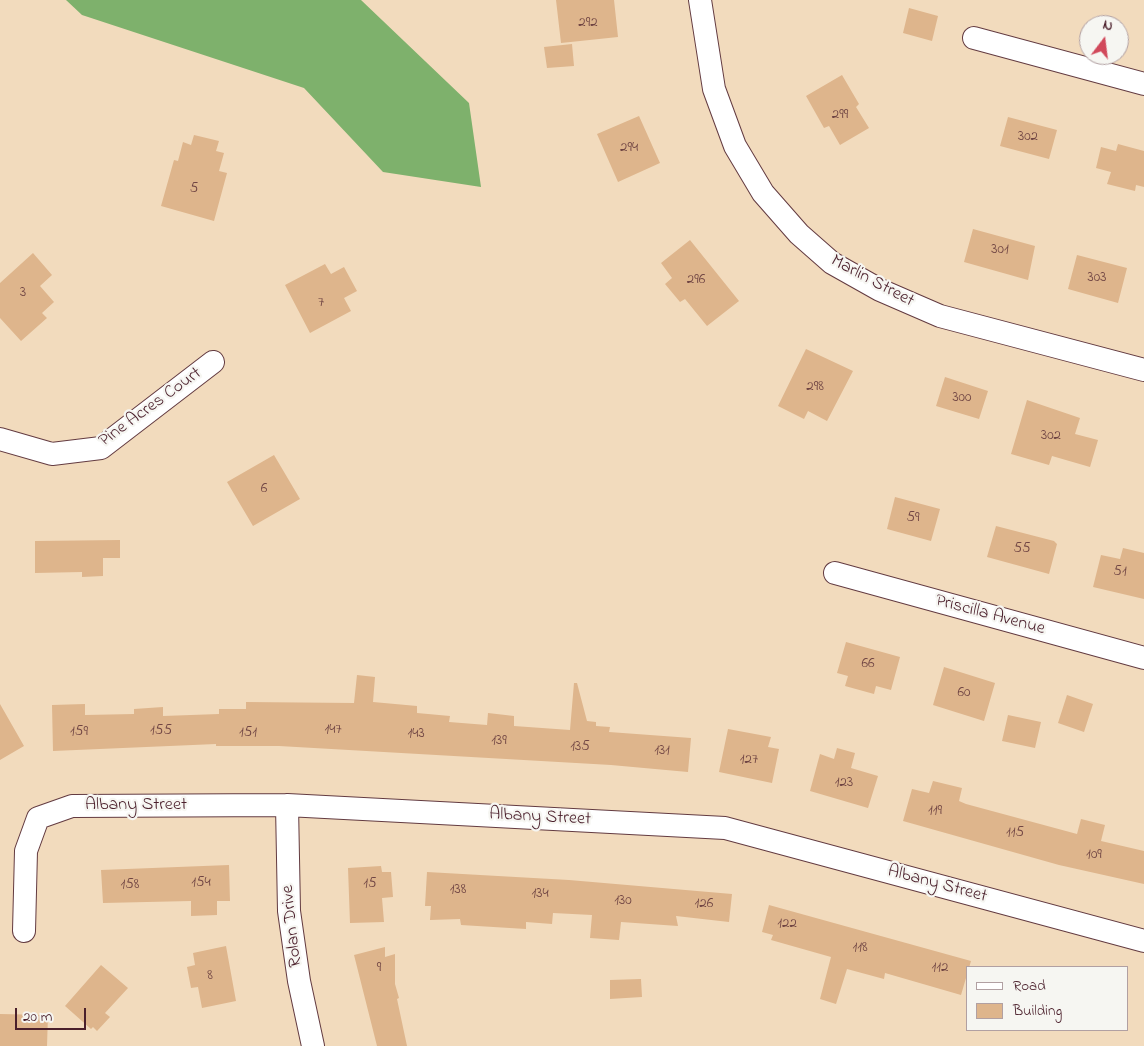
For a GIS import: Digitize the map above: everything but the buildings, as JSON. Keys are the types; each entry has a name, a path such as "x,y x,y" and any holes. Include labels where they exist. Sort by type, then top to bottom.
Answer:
{"street":[{"name":"Marlin Street","path":"700,0 714,89 735,146 763,193 799,234 832,263 880,290 940,316 1144,370"},
{"path":"974,38 1144,84"},
{"name":"Pine Acres Court","path":"0,439 52,454 101,448 213,362"},
{"name":"Priscilla Avenue","path":"835,573 1144,658"},
{"name":"Albany Street","path":"24,931 26,851 38,818 72,806 286,805 725,828 1144,941"},
{"name":"Rolan Drive","path":"286,805 289,911 299,981 313,1046"}],"green space":[{"path":"66,0 361,0 469,103 481,187 383,172 304,88 82,15"}]}
